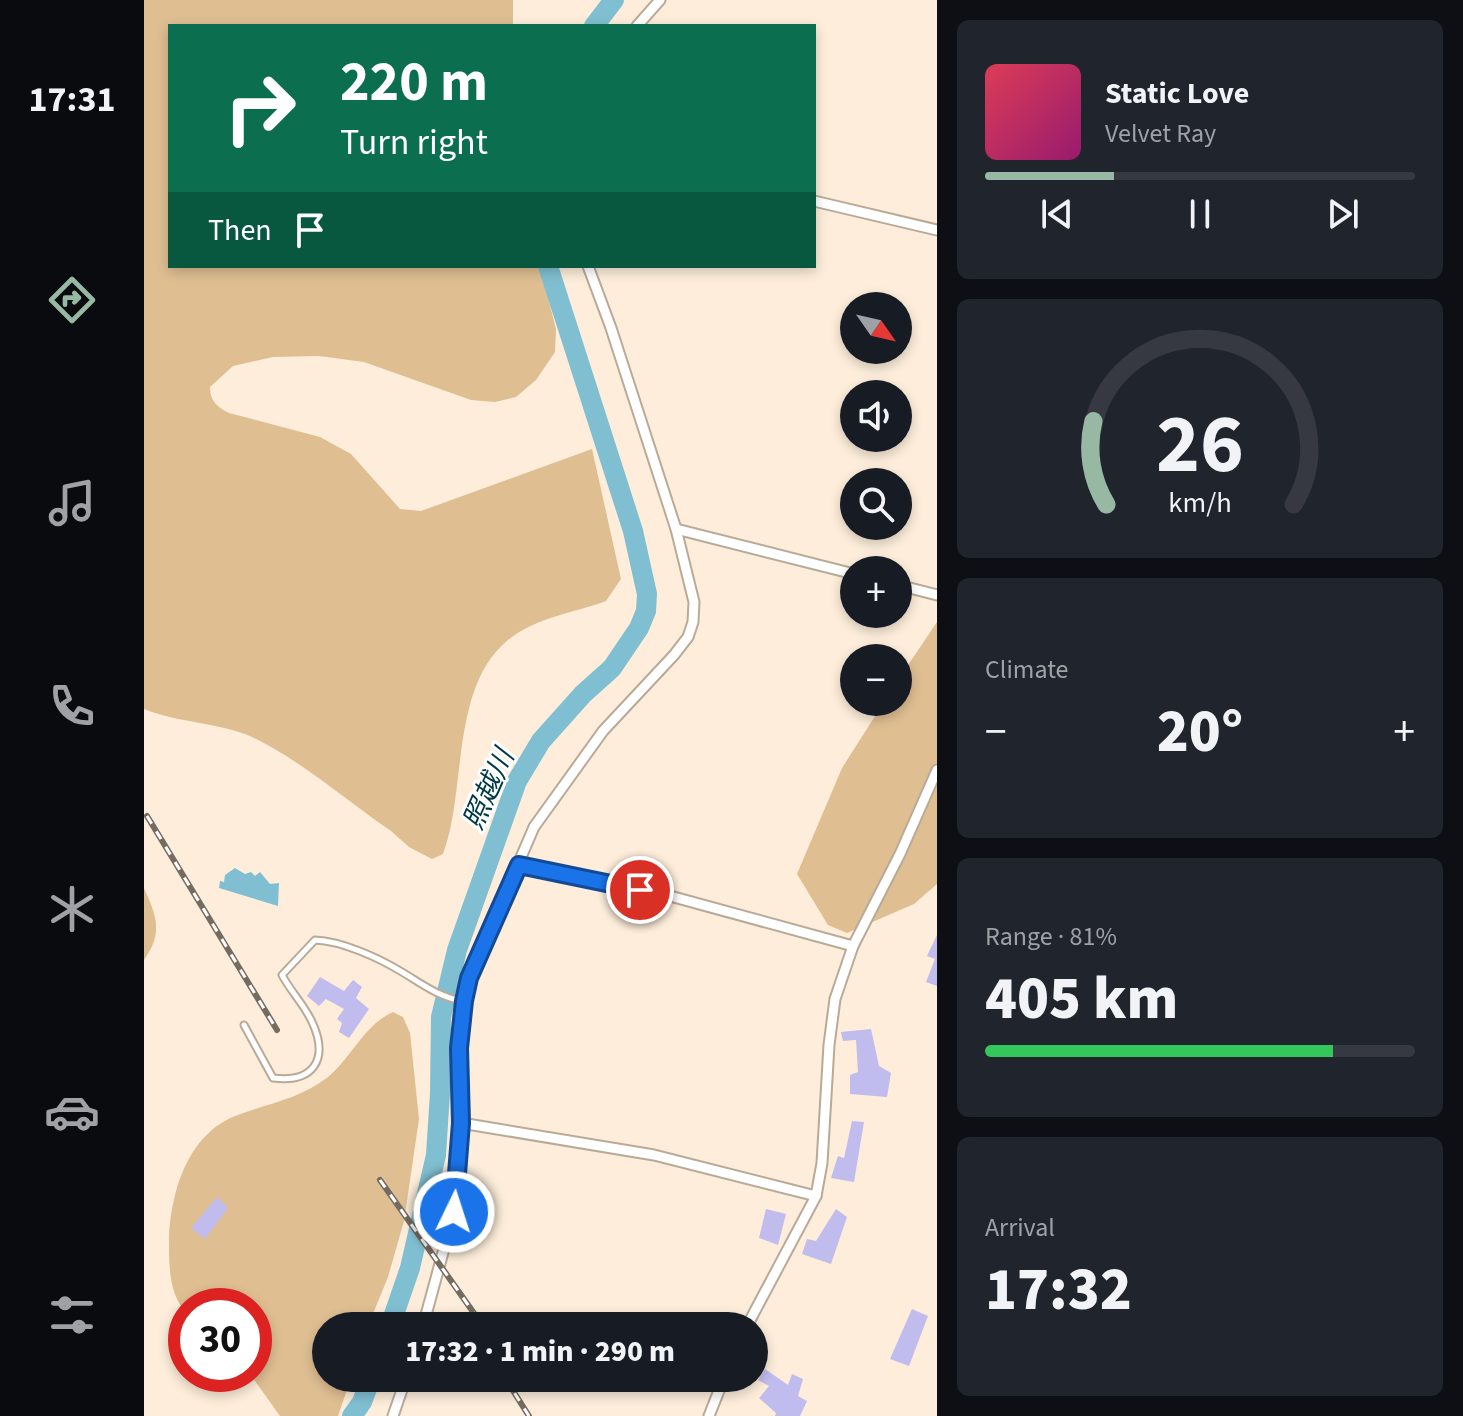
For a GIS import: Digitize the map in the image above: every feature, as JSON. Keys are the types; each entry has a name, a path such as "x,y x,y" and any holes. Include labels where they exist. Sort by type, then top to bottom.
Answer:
{"street":[{"path":"639,24 660,0"},
{"path":"816,201 937,230"},
{"path":"427,1312 454,1212 461,1123 459,1048 469,978 534,827 603,731 688,637 693,622 694,602 676,529 589,268"},
{"path":"676,529 840,570"},
{"path":"912,589 937,595"},
{"path":"754,1312 816,1196 822,1163 835,999 853,946 900,854 937,770"},
{"path":"519,865 670,896 853,946"},
{"path":"461,1123 654,1155 816,1196"},
{"path":"393,1416 401,1392"},
{"path":"709,1416 718,1392"}],"lane":[{"path":"244,1025 273,1078 292,1080 310,1072 317,1061 318,1044 313,1024 282,975 315,940 328,940 388,965 426,988 464,1001"}],"shaded area":[{"path":"144,0 513,0 513,24 168,24 168,268 541,268 556,329 555,352 536,380 516,397 495,402 471,400 364,362 319,356 273,357 233,366 210,387 211,396 229,413 320,437 351,454 400,509 421,511 592,449 621,579 606,601 556,616 519,632 490,660 477,684 468,711 455,800 443,854 432,859 409,847 287,756 252,737 144,709"},
{"path":"937,622 937,884 914,904 847,933 828,925 797,874 842,768 875,716 912,716 912,659"},
{"path":"144,888 152,908 156,933 144,960"},
{"path":"393,1012 403,1017 410,1033 419,1119 404,1221 388,1277 374,1312 312,1312 312,1392 346,1392 338,1416 280,1416 263,1392 272,1392 272,1288 174,1288 169,1260 173,1204 185,1167 206,1136 238,1115 295,1096 328,1077 383,1018"}],"water":[{"path":"235,868 255,876 260,872 270,884 279,883 278,906 219,888 220,881 224,882 225,875"}],"building":[{"path":"937,935 937,986 926,982 935,959 927,956"},
{"path":"320,977 344,991 353,980 362,987 356,998 369,1009 349,1038 339,1032 342,1023 337,1019 344,1009 326,999 319,1006 307,996"},
{"path":"871,1029 879,1066 891,1073 887,1097 850,1094 850,1075 858,1072 856,1040 843,1041 841,1032"},
{"path":"852,1121 864,1122 854,1182 831,1178 838,1156 844,1158"},
{"path":"217,1197 228,1208 205,1239 191,1228"},
{"path":"766,1209 786,1214 778,1245 759,1238"},
{"path":"836,1209 847,1217 831,1264 802,1254 807,1239 816,1241"},
{"path":"912,1309 928,1316 909,1366 890,1359"},
{"path":"768,1371 788,1385 792,1374 803,1379 798,1396 807,1401 800,1416 775,1416 776,1413 759,1398 768,1392"}],"waterway":[{"name":"照越川","path":"596,24 614,0"},
{"name":"照越川","path":"395,1312 410,1268 436,1155 441,1017 457,950 517,781 541,741 583,694 612,668 639,628 646,611 647,594 633,531 549,268"},
{"name":"照越川","path":"352,1416 366,1392"}],"railway":[{"path":"147,816 277,1030"},
{"path":"380,1180 473,1312"},
{"path":"514,1392 529,1416"}],"route":[{"path":"454,1212 461,1123 459,1048 464,1001 469,978 519,865 640,890"}]}
